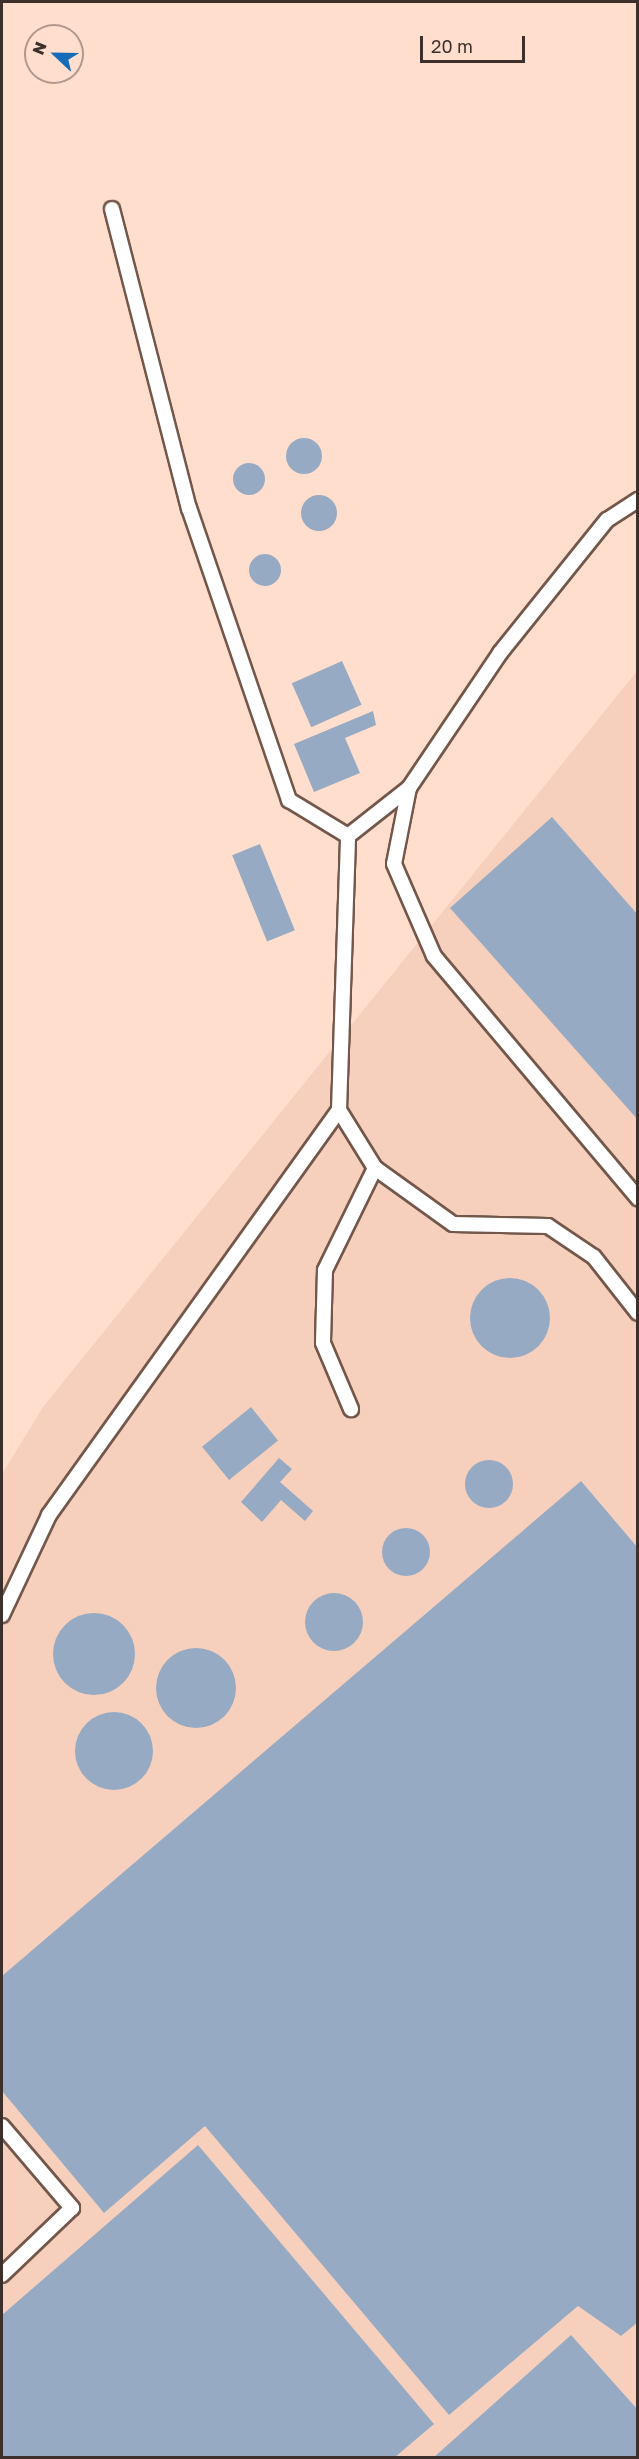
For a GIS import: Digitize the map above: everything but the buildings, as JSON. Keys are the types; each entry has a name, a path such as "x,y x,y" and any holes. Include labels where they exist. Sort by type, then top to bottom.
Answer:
{"lane":[{"path":"112,209 189,508 289,800 348,836"},
{"path":"638,500 607,520 500,653 409,788 348,836 339,1110 375,1168 453,1224 548,1226 594,1257 638,1313"},
{"path":"409,788 394,864 434,956 638,1198"},
{"path":"2,1615 49,1515 339,1110"},
{"path":"351,1409 323,1343 325,1270 375,1168"},
{"path":"2,2126 72,2208 2,2275"}],"shaded area":[{"path":"637,671 637,2457 2,2457 2,1474 43,1407"}]}
